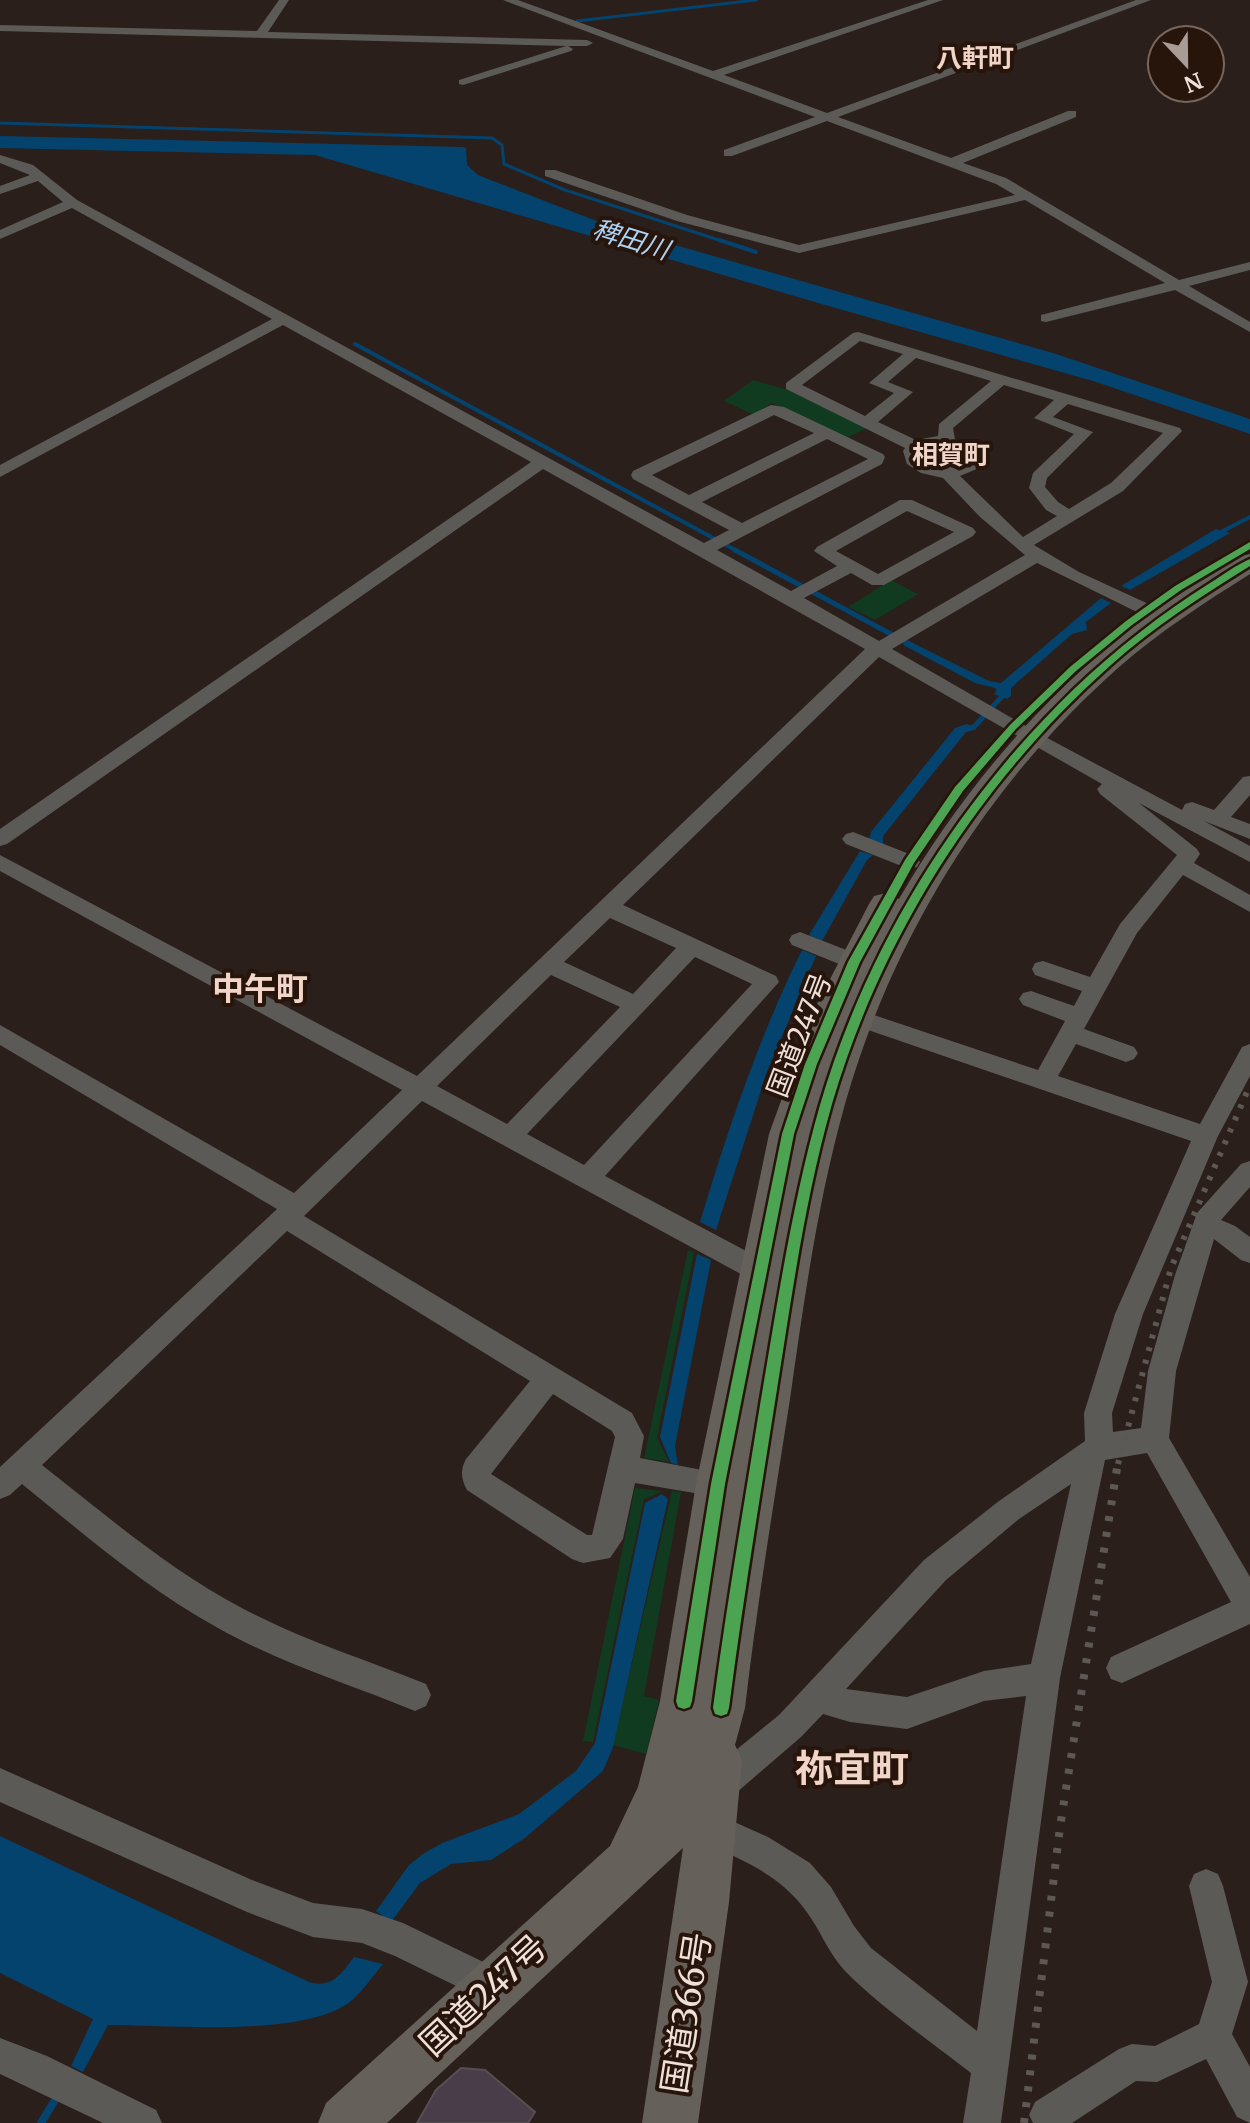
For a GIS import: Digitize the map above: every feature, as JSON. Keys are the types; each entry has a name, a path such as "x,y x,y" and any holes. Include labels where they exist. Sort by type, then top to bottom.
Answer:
{"highway":[{"name":"国道247号","path":"702,1704 700,1482 800,1205 828,1099 846,1013 842,957 898,857 1014,727 1137,605 1250,545"},
{"name":"国道247号","path":"846,1013 889,950 931,871 973,809 1014,727 1072,695 1146,631 1250,562"},
{"name":"国道247号","path":"621,1867 640,1838 702,1704 773,1274"},
{"name":"国道366号","path":"670,2123 703,1902 702,1704"},
{"name":"国道247号","path":"346,2123 621,1867 704,1810"}],"street":[{"path":"260,35 284,0"},
{"path":"508,0 1001,181 1250,328"},
{"path":"714,75 938,0"},
{"path":"728,153 1146,0"},
{"path":"0,28 587,43"},
{"path":"463,82 609,37"},
{"path":"951,163 1072,114"},
{"path":"0,159 18,163 41,176 72,203 542,462 627,497 891,643 926,674 1014,727 1052,759 1250,855"},
{"path":"550,173 682,218 799,249 1027,196"},
{"path":"0,190 41,176"},
{"path":"0,235 72,203"},
{"path":"1046,318 1250,266"},
{"path":"0,472 283,319"},
{"path":"415,1695 273,1637 210,1607 11,1477 607,907 891,643 1031,549 1069,516 1117,487 1174,431 858,336 791,386 915,446 947,441 970,449 976,460 967,469 948,473 919,466 910,456 915,446"},
{"path":"865,424 905,392 877,383 915,352"},
{"path":"947,441 945,427 1002,379"},
{"path":"1024,431 1066,398"},
{"path":"714,545 876,461 877,457 778,410 771,410 639,475 742,530"},
{"path":"1042,418 1085,432 1039,477 1037,488 1043,498 1069,516"},
{"path":"689,502 827,433"},
{"path":"0,839 542,462"},
{"path":"948,473 974,504 1031,549 1060,569 1137,605"},
{"path":"627,497 654,484"},
{"path":"906,504 967,532 878,581 851,566 823,551 906,504"},
{"path":"941,519 962,506 974,504"},
{"path":"801,592 851,566"},
{"path":"1218,818 1250,782"},
{"path":"1112,786 1218,818 1250,832"},
{"path":"1044,1080 1128,929 1189,854 1112,786"},
{"path":"1112,786 1250,869"},
{"path":"853,839 898,857"},
{"path":"0,862 725,1252 773,1274"},
{"path":"1180,864 1250,905"},
{"path":"588,1178 768,982 607,907"},
{"path":"800,940 842,957"},
{"path":"510,1136 693,945"},
{"path":"548,964 636,1005"},
{"path":"1043,969 1096,987"},
{"path":"1031,999 1126,1053"},
{"path":"846,1013 1206,1136"},
{"path":"0,1034 291,1212 622,1422 630,1436 608,1539 599,1548 583,1549 477,1481 476,1468 549,1378"},
{"path":"982,2123 1044,1678 1096,1450 1098,1413 1129,1314 1206,1136 1250,1053"},
{"path":"1122,1668 1250,1607 1154,1439 1162,1371 1188,1275 1210,1213 1250,1171"},
{"path":"1206,1225 1226,1233 1250,1252"},
{"path":"989,2064 859,1960 837,1935 818,1897 793,1873 704,1810 790,1726 935,1570 1009,1510 1096,1450 1154,1439"},
{"path":"623,1468 700,1482"},
{"path":"817,1696 850,1706 907,1713 984,1686 1044,1678"},
{"path":"0,1785 260,1900 313,1920 362,1926 403,1941 493,1986"},
{"path":"1053,2123 1048,2115 1132,2062 1157,2064 1213,2036 1240,1978 1206,1886"},
{"path":"1213,2036 1250,2104"},
{"path":"0,2056 143,2123"}],"green space":[{"path":"753,380 788,390 867,428 846,438 772,403 754,415 724,401"},
{"path":"929,445 955,445 972,458 958,470 924,466 917,452"},
{"path":"891,580 918,594 875,620 848,607"},
{"path":"688,1250 694,1253 657,1438 669,1462 644,1458"},
{"path":"635,1488 663,1491 644,1499 593,1742 583,1741"},
{"path":"672,1491 681,1492 644,1696 659,1700 646,1754 613,1745"}],"water":[{"name":"稗田川","path":"0,136 463,147 466,148 467,165 478,175 612,227 1053,353 1250,419 1250,434 1093,381 315,155 0,148"},
{"path":"1216,529 1230,533 1130,590 1121,586"},
{"path":"1101,598 1111,603 1086,622 1087,630 1072,634 1011,688 1011,696 1007,699 994,694 995,688 975,683 903,645 909,641 989,681 1001,683"},
{"path":"967,724 977,729 966,732 883,836 883,845 869,840 871,832 955,728"},
{"path":"860,851 873,855 867,860 822,941 809,935"},
{"path":"802,950 816,956 767,1072 716,1230 700,1222 758,1050"},
{"path":"697,1254 711,1260 675,1446 678,1465 671,1463 660,1437"},
{"path":"662,1494 668,1499 613,1747 603,1771 525,1838 491,1860 451,1864 420,1883 391,1922 376,1911 409,1865 442,1843 519,1814 576,1771 595,1743 645,1503"},
{"path":"0,1836 309,1982 330,1981 341,1974 354,1957 383,1964 351,2001 330,2013 302,2020 235,2027 108,2025 83,2072 71,2066 93,2019 0,1973"}],"building":[{"path":"461,2068 485,2070 535,2112 528,2123 417,2123 436,2090"}],"waterway":[{"path":"577,21 756,0"},
{"name":"稗田川","path":"0,123 492,138 502,145 504,164 565,190 725,242"},
{"path":"719,240 756,252"},
{"path":"355,344 739,552"},
{"path":"1219,533 1250,517"},
{"path":"735,550 913,646"},
{"path":"967,729 974,727 1007,691"},
{"path":"41,2123 58,2095"}],"railway":[{"path":"1118,1464 1171,1268 1250,1085"},
{"path":"1024,2123 1060,1827 1118,1462"}],"cycle path":[{"path":"684,1701 718,1484 788,1134 811,1064 854,962 909,862 959,789 1013,727 1073,669 1129,623 1178,588 1250,545"},
{"path":"721,1708 798,1225 827,1102 855,1020 892,940 936,864 987,791 1044,724 1108,662 1176,608 1250,562"}],"district":[{"name":"八軒町","path":"975,57"},
{"name":"相賀町","path":"951,454"},
{"name":"中午町","path":"260,989"},
{"name":"祢宜町","path":"852,1768"}]}
